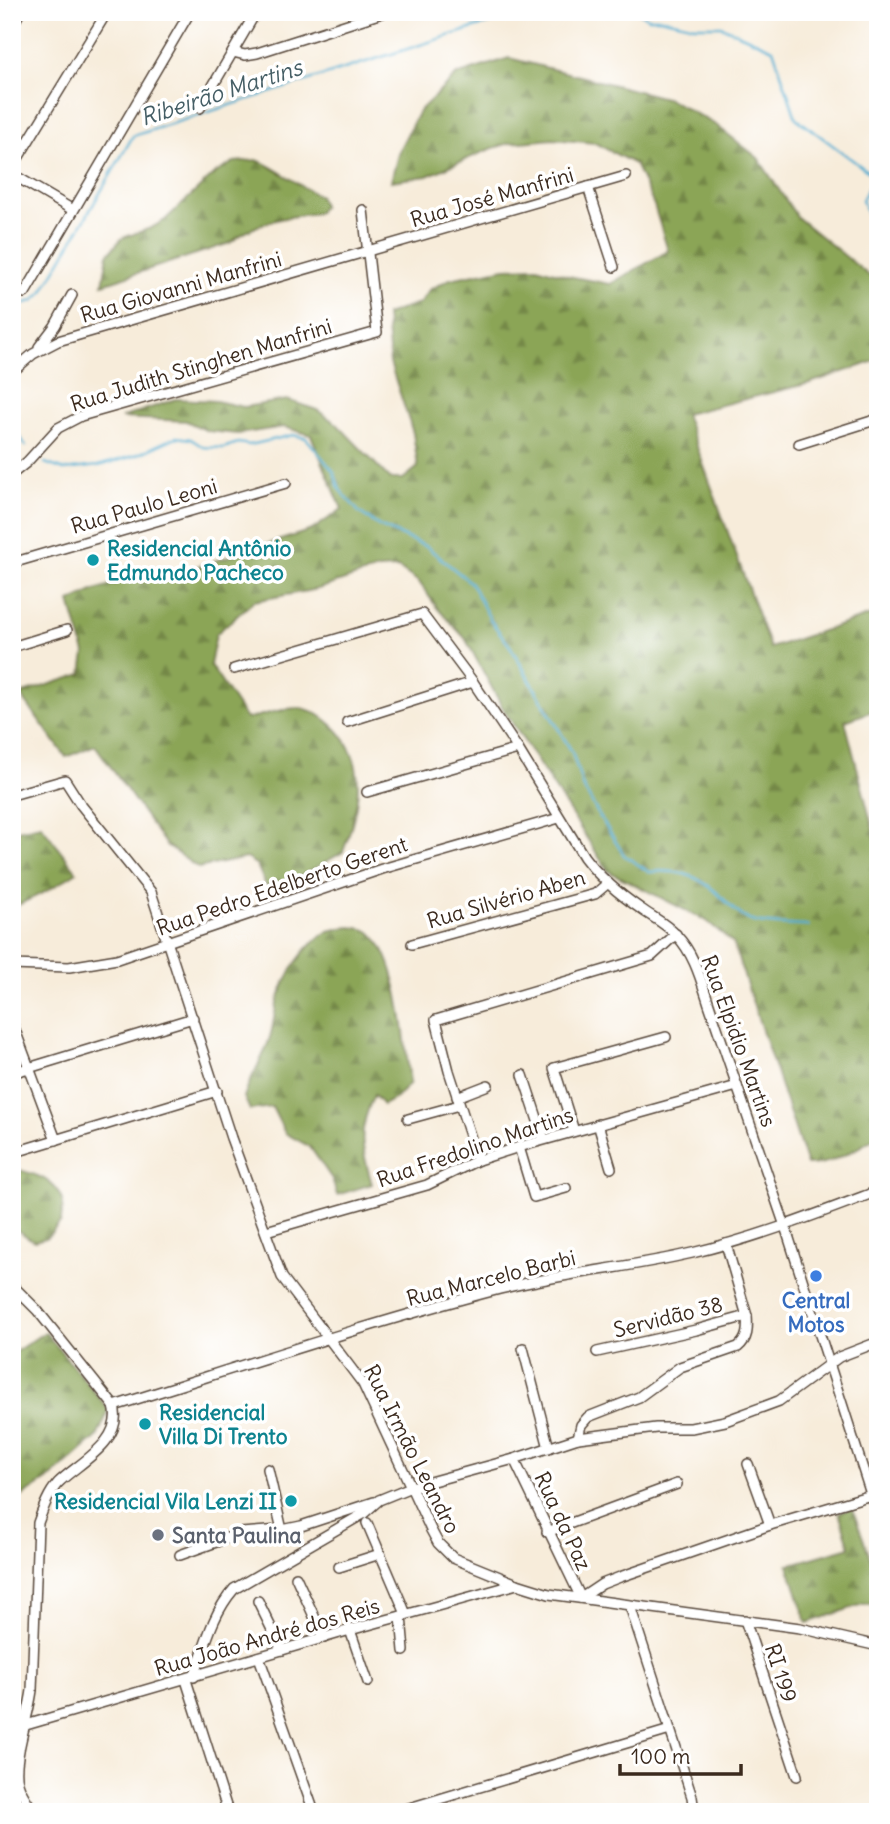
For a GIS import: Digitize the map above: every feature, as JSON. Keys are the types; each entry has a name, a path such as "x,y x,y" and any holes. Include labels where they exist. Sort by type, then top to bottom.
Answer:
{"street":[{"path":"12,26 20,12"},
{"path":"12,168 107,12"},
{"path":"25,293 190,12"},
{"path":"200,108 256,12"},
{"path":"233,52 245,55 257,53 386,12"},
{"path":"12,174 74,210"},
{"name":"Rua José Manfrini","path":"367,252 626,176"},
{"path":"588,187 614,267"},
{"path":"363,210 367,252"},
{"name":"Rua Judith Stinghen Manfrini","path":"12,474 27,462 58,428 81,416 377,332 367,252"},
{"name":"Rua Giovanni Manfrini","path":"12,372 33,354 68,337 367,252"},
{"path":"33,354 55,326 72,295"},
{"path":"799,444 878,419"},
{"name":"Rua Paulo Leoni","path":"12,563 286,483"},
{"name":"Rua Elpidio Martins","path":"233,669 422,614 473,682 518,749 584,857 608,883 676,934 697,969 785,1226 874,1495 878,1516"},
{"path":"12,647 67,630"},
{"path":"347,722 473,682"},
{"path":"367,792 518,749"},
{"name":"Rua Irmão Leandro","path":"12,795 65,780 81,805 151,892 282,1277 363,1384 431,1530 446,1552 460,1562 549,1594 800,1628 878,1646"},
{"name":"Rua Pedro Edelberto Gerent","path":"12,965 47,967 92,964 117,959 369,874 559,818"},
{"name":"Rua Silvério Aben","path":"412,944 595,894 608,883"},
{"path":"478,1160 449,1071 436,1020 652,956 676,934"},
{"path":"12,1073 193,1018"},
{"path":"12,1022 56,1140"},
{"path":"574,1131 554,1068 666,1037"},
{"path":"523,1075 544,1139"},
{"path":"408,1119 458,1101 488,1085"},
{"name":"Rua Fredolino Martins","path":"266,1231 427,1185 478,1160 544,1139 737,1086"},
{"path":"12,1153 217,1091"},
{"path":"598,1124 611,1168"},
{"path":"519,1147 534,1197 566,1188"},
{"name":"Rua Marcelo Barbi","path":"114,1406 505,1288 726,1244 785,1226 878,1191"},
{"path":"578,1438 581,1425 588,1417 639,1397 680,1367 738,1347 747,1337 747,1316 726,1244"},
{"path":"12,1285 37,1310 114,1406 116,1418 106,1441 91,1457 57,1484 45,1503 38,1523 32,1690 16,1765 18,1782 34,1812"},
{"name":"Servidão 38","path":"597,1352 747,1316"},
{"path":"180,1555 241,1533 282,1530 379,1500 411,1486 514,1459 578,1438 656,1428 691,1428 725,1421 779,1401 829,1363 878,1342"},
{"path":"523,1348 549,1448"},
{"name":"Rua da Paz","path":"514,1459 581,1598"},
{"path":"748,1464 770,1525"},
{"path":"268,1469 282,1530"},
{"path":"547,1532 677,1484"},
{"path":"581,1598 602,1584 620,1577 770,1525 874,1495"},
{"path":"228,1812 190,1678 214,1619 223,1601 234,1589 363,1514 379,1500"},
{"path":"367,1523 403,1615 404,1651"},
{"path":"339,1567 380,1554"},
{"path":"296,1577 324,1638"},
{"name":"Rua João André dos Reis","path":"26,1725 517,1584"},
{"path":"258,1601 282,1650"},
{"path":"630,1606 694,1804 687,1811"},
{"name":"RI 199","path":"745,1620 797,1776"},
{"path":"350,1630 368,1682"},
{"path":"260,1657 314,1812"},
{"path":"396,1812 670,1730"}],"green space":[{"path":"509,58 669,99 716,125 758,158 797,217 871,277 878,275 878,360 810,383 685,414 770,648 878,613 878,709 845,721 878,849 878,1136 826,1162 807,1165 733,943 707,921 608,871 504,710 465,638 438,609 419,582 398,568 378,569 318,589 254,601 216,634 210,665 246,719 287,709 310,710 336,729 354,758 358,788 353,820 343,852 295,879 266,886 257,865 246,858 198,868 166,845 95,745 66,757 20,694 82,674 85,653 70,602 95,590 130,579 154,580 312,530 342,509 311,435 284,427 238,434 208,431 186,421 121,418 176,399 216,401 244,407 287,400 317,410 337,424 390,479 403,479 418,467 413,433 390,363 386,315 420,303 429,290 450,279 505,268 537,267 610,284 668,251 654,205 635,164 595,143 553,139 510,143 427,176 391,181 399,150 419,111 457,75"},
{"path":"257,160 319,196 323,206 317,213 271,221 230,243 103,284 108,254 122,238 165,220 214,174 234,162"},
{"path":"41,825 77,872 49,890 12,908 12,831"},
{"path":"351,927 371,933 381,945 389,962 400,1003 410,1083 396,1098 383,1105 374,1095 363,1129 363,1149 372,1184 337,1195 332,1179 310,1147 285,1133 272,1107 250,1110 244,1097 267,1045 278,1000 291,970 320,936 332,930"},
{"path":"12,1168 42,1178 59,1193 63,1202 61,1222 46,1238 34,1241 12,1227"},
{"path":"45,1332 109,1410 97,1437 50,1478 12,1503 12,1354"},
{"path":"852,1508 878,1579 878,1606 863,1604 807,1623 788,1565 850,1547 839,1513"}],"waterway":[{"name":"Ribeirão Martins","path":"12,307 33,301 42,293 133,136 524,12"},
{"name":"Ribeirão Martins","path":"638,12 648,18 695,26 721,26 773,49 796,118 874,176 862,200 867,213 878,218"},
{"path":"12,425 26,446"},
{"path":"45,463 64,470 98,466 134,456 176,437 191,439 203,447 223,448 238,443 250,445 293,435 306,438 334,472 340,490 359,512 379,526 427,547 471,583 491,621 510,646 572,752 583,787 624,855 649,872 676,872 700,880 749,920 809,926"}],"place":[{"name":"Residencial Antônio Edmundo Pacheco","path":"93,560"},
{"name":"Central Motos","path":"816,1276"},
{"name":"Residencial Villa Di Trento","path":"145,1424"},
{"name":"Residencial Vila Lenzi II","path":"291,1501"},
{"name":"Santa Paulina","path":"158,1535"}]}
